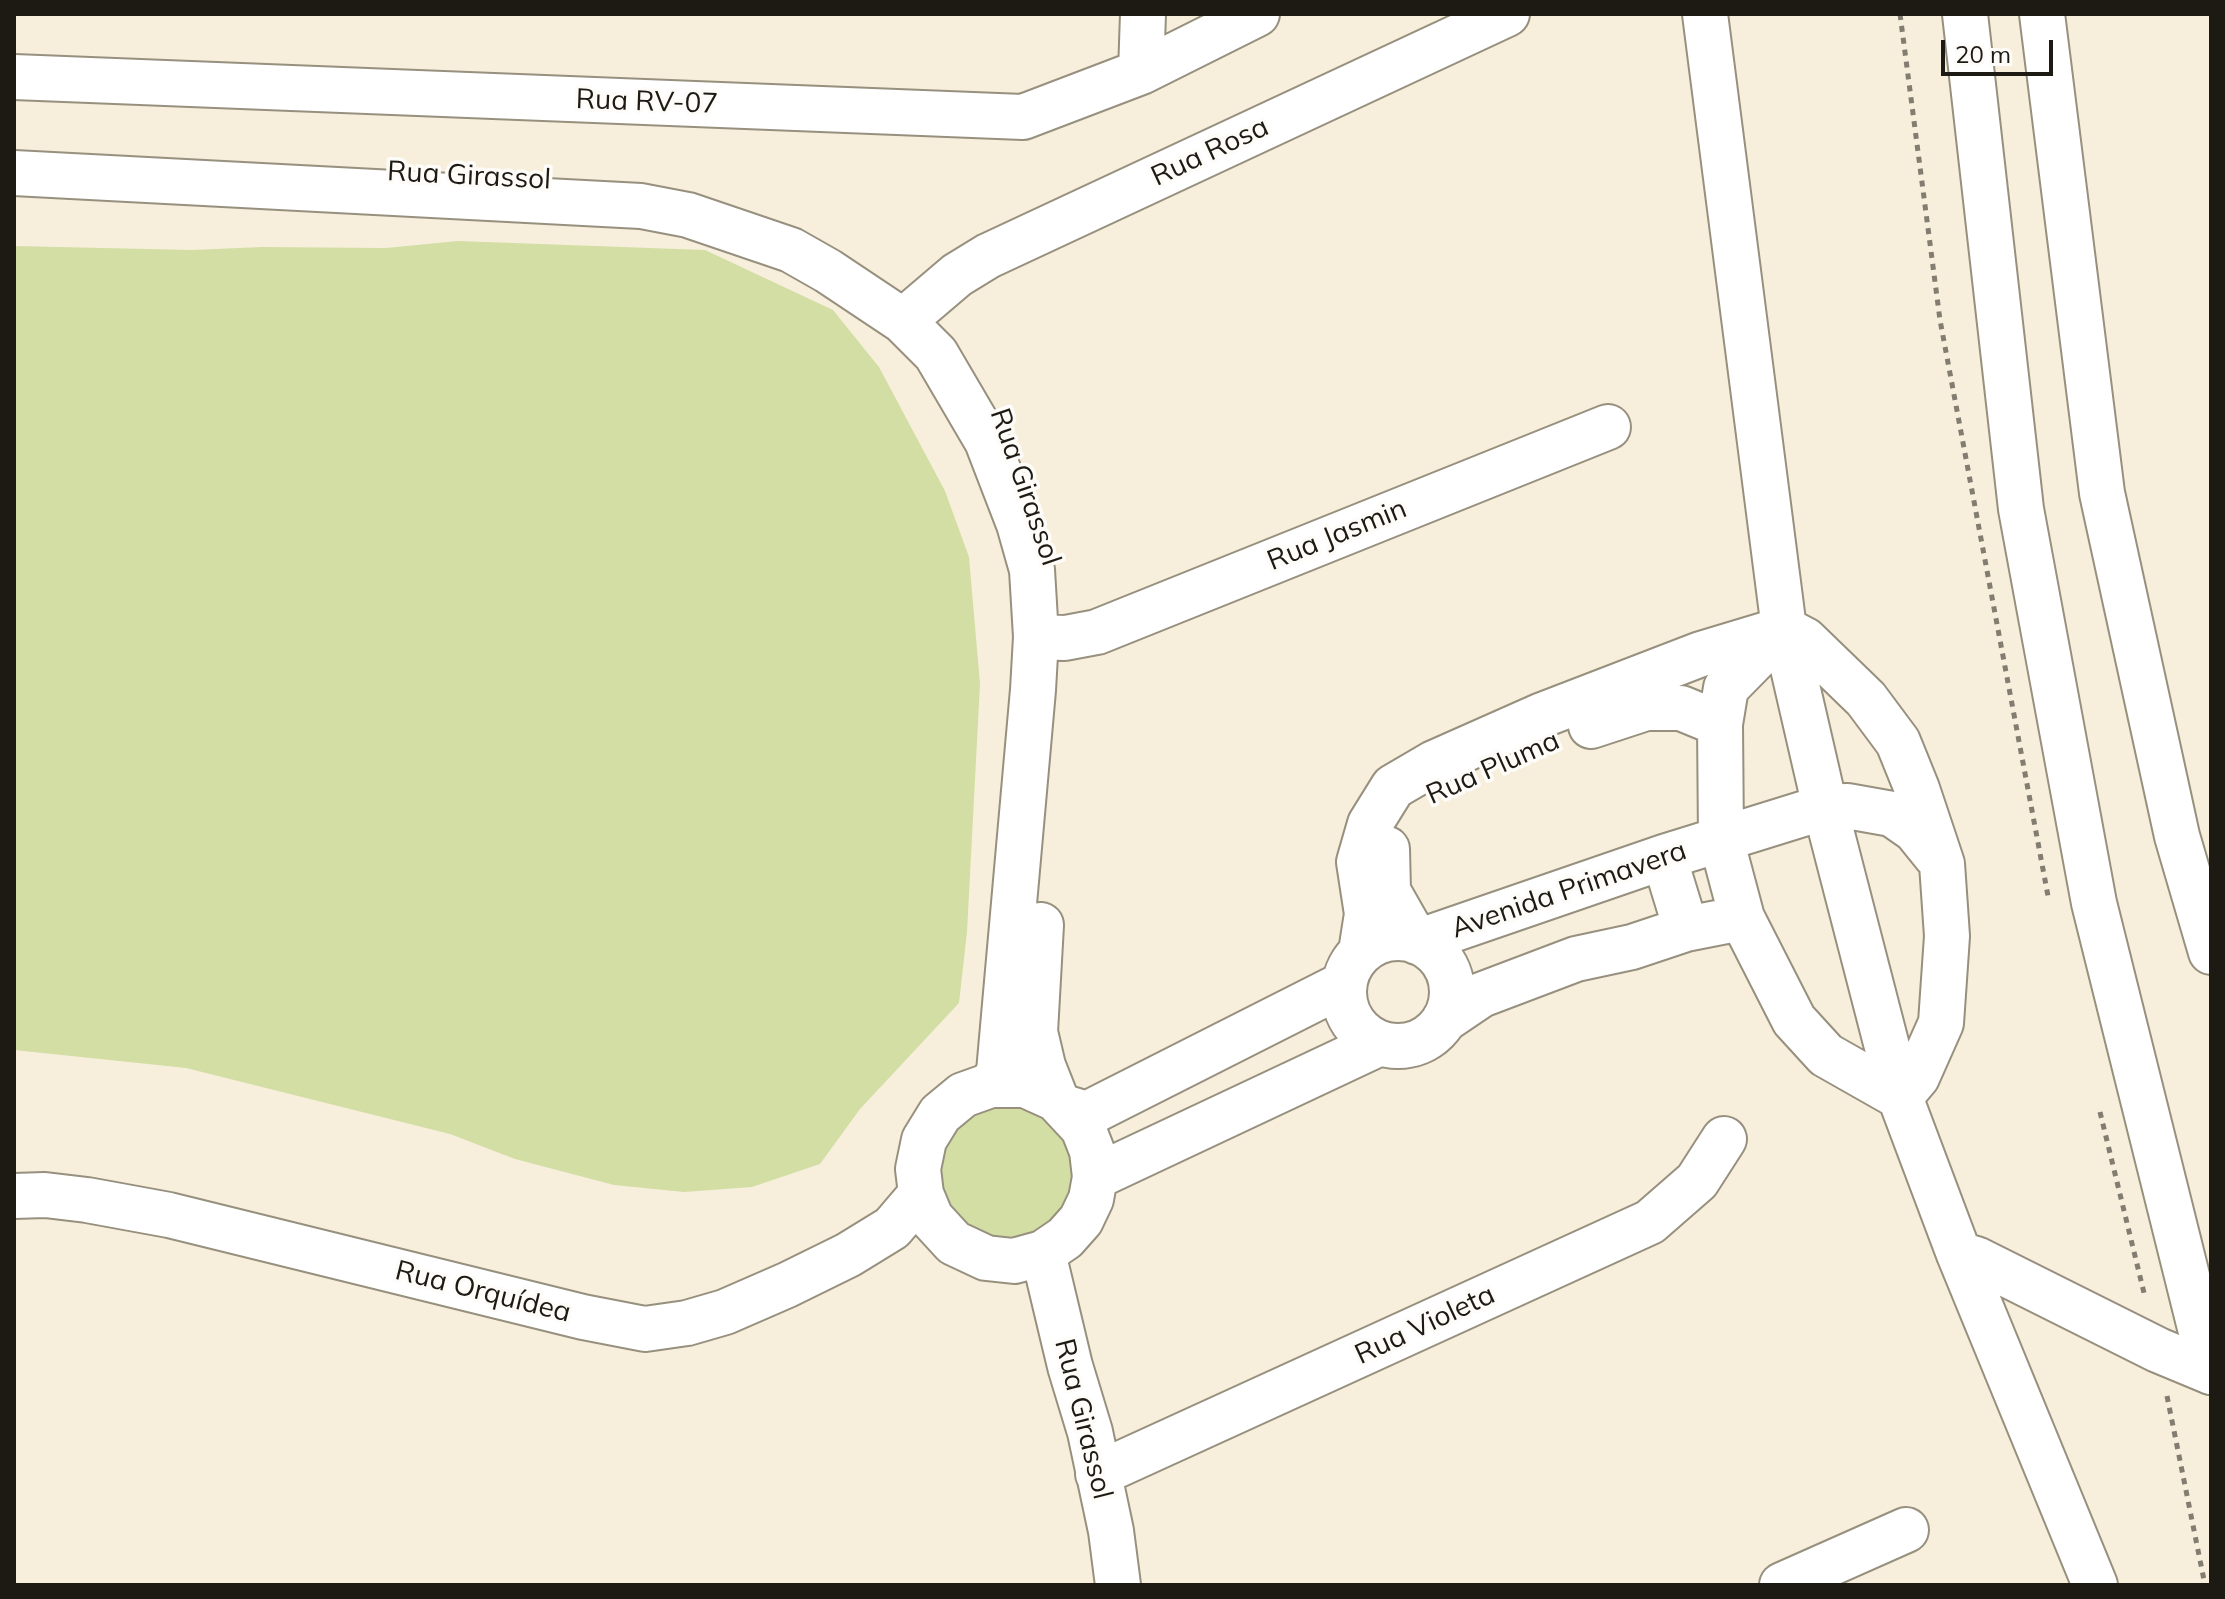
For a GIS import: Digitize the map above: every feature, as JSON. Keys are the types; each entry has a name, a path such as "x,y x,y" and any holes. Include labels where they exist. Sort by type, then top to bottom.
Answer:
{"street":[{"path":"1141,72 1143,14"},
{"name":"Rua RV-07","path":"14,77 1023,117 1141,72 1257,14"},
{"name":"Rua Rosa","path":"912,313 957,275 988,256 1507,14"},
{"path":"1705,14 1784,629 1825,807 1900,1097 1959,1254 2095,1585"},
{"path":"1965,14 2021,509 2094,903 2211,1372"},
{"path":"2042,14 2102,493 2177,836 2211,952"},
{"name":"Rua Girassol","path":"14,154 628,184 692,190 773,213 821,233 891,279 912,313 1001,406 1042,519 1064,612 1050,637 999,1072 991,1085"},
{"name":"Rua Girassol","path":"14,173 641,206 688,215 791,250 912,313"},
{"name":"Rua Jasmin","path":"1050,637 1097,632 1608,427"},
{"path":"1784,629 1726,688 1720,724 1721,839 1742,918 1794,1020 1826,1055 1900,1097"},
{"path":"1784,629 1805,640 1866,699 1898,742 1942,864 1947,936 1941,1023 1917,1077 1900,1097"},
{"name":"Rua Pluma","path":"1353,968 1367,914 1359,862 1370,824 1393,787 1434,763 1540,716 1701,654 1784,629"},
{"name":"Rua Girassol","path":"1050,637 1035,1032 1043,1066 1077,1104 1092,1151 1095,1177 1091,1199 1081,1220 1065,1238 1043,1253 1014,1261 986,1258 954,1243 931,1218 921,1194 918,1169 924,1140 940,1114 963,1095 991,1085 1025,1085 1077,1104"},
{"name":"Rua Pluma","path":"1417,942 1388,891 1386,851 1398,815 1427,793 1613,716 1646,708 1681,708 1720,724"},
{"path":"1825,807 1847,806 1892,814 1915,830 1942,864"},
{"name":"Avenida Primavera","path":"1417,942 1664,857 1825,807"},
{"path":"1664,857 1686,929"},
{"path":"1353,968 1345,1003 1351,1020 1364,1034 1380,1043 1399,1046 1416,1043 1433,1033 1444,1020 1481,995 1576,959 1632,947 1686,929 1742,918"},
{"name":"Avenida Primavera","path":"1077,1104 1353,968 1374,944 1388,939 1403,938 1417,942 1433,951 1445,966 1451,984 1451,1002 1444,1020"},
{"path":"1095,1177 1380,1043"},
{"name":"Rua Violeta","path":"1098,1474 1650,1222 1697,1181 1724,1139"},
{"name":"Rua Orquídea","path":"14,1196 45,1195 87,1200 169,1215 583,1317 645,1329 687,1323 725,1312 848,1255 892,1228 921,1194"},
{"name":"Rua Girassol","path":"1043,1253 1070,1366 1090,1432 1111,1531 1118,1585"},
{"path":"1959,1254 1976,1259 2158,1350 2211,1372"},
{"path":"1782,1585 1906,1530"}],"green space":[{"path":"458,241 705,250 833,310 879,367 945,491 969,557 980,684 967,932 959,1003 860,1109 820,1164 752,1187 684,1192 614,1185 515,1159 450,1134 186,1068 14,1050 14,246 192,250 386,248"},
{"path":"1007,1103 1033,1108 1056,1123 1071,1146 1076,1172 1071,1198 1056,1221 1033,1236 1007,1241 981,1236 958,1221 943,1198 938,1172 943,1146 958,1123 981,1108"}]}
